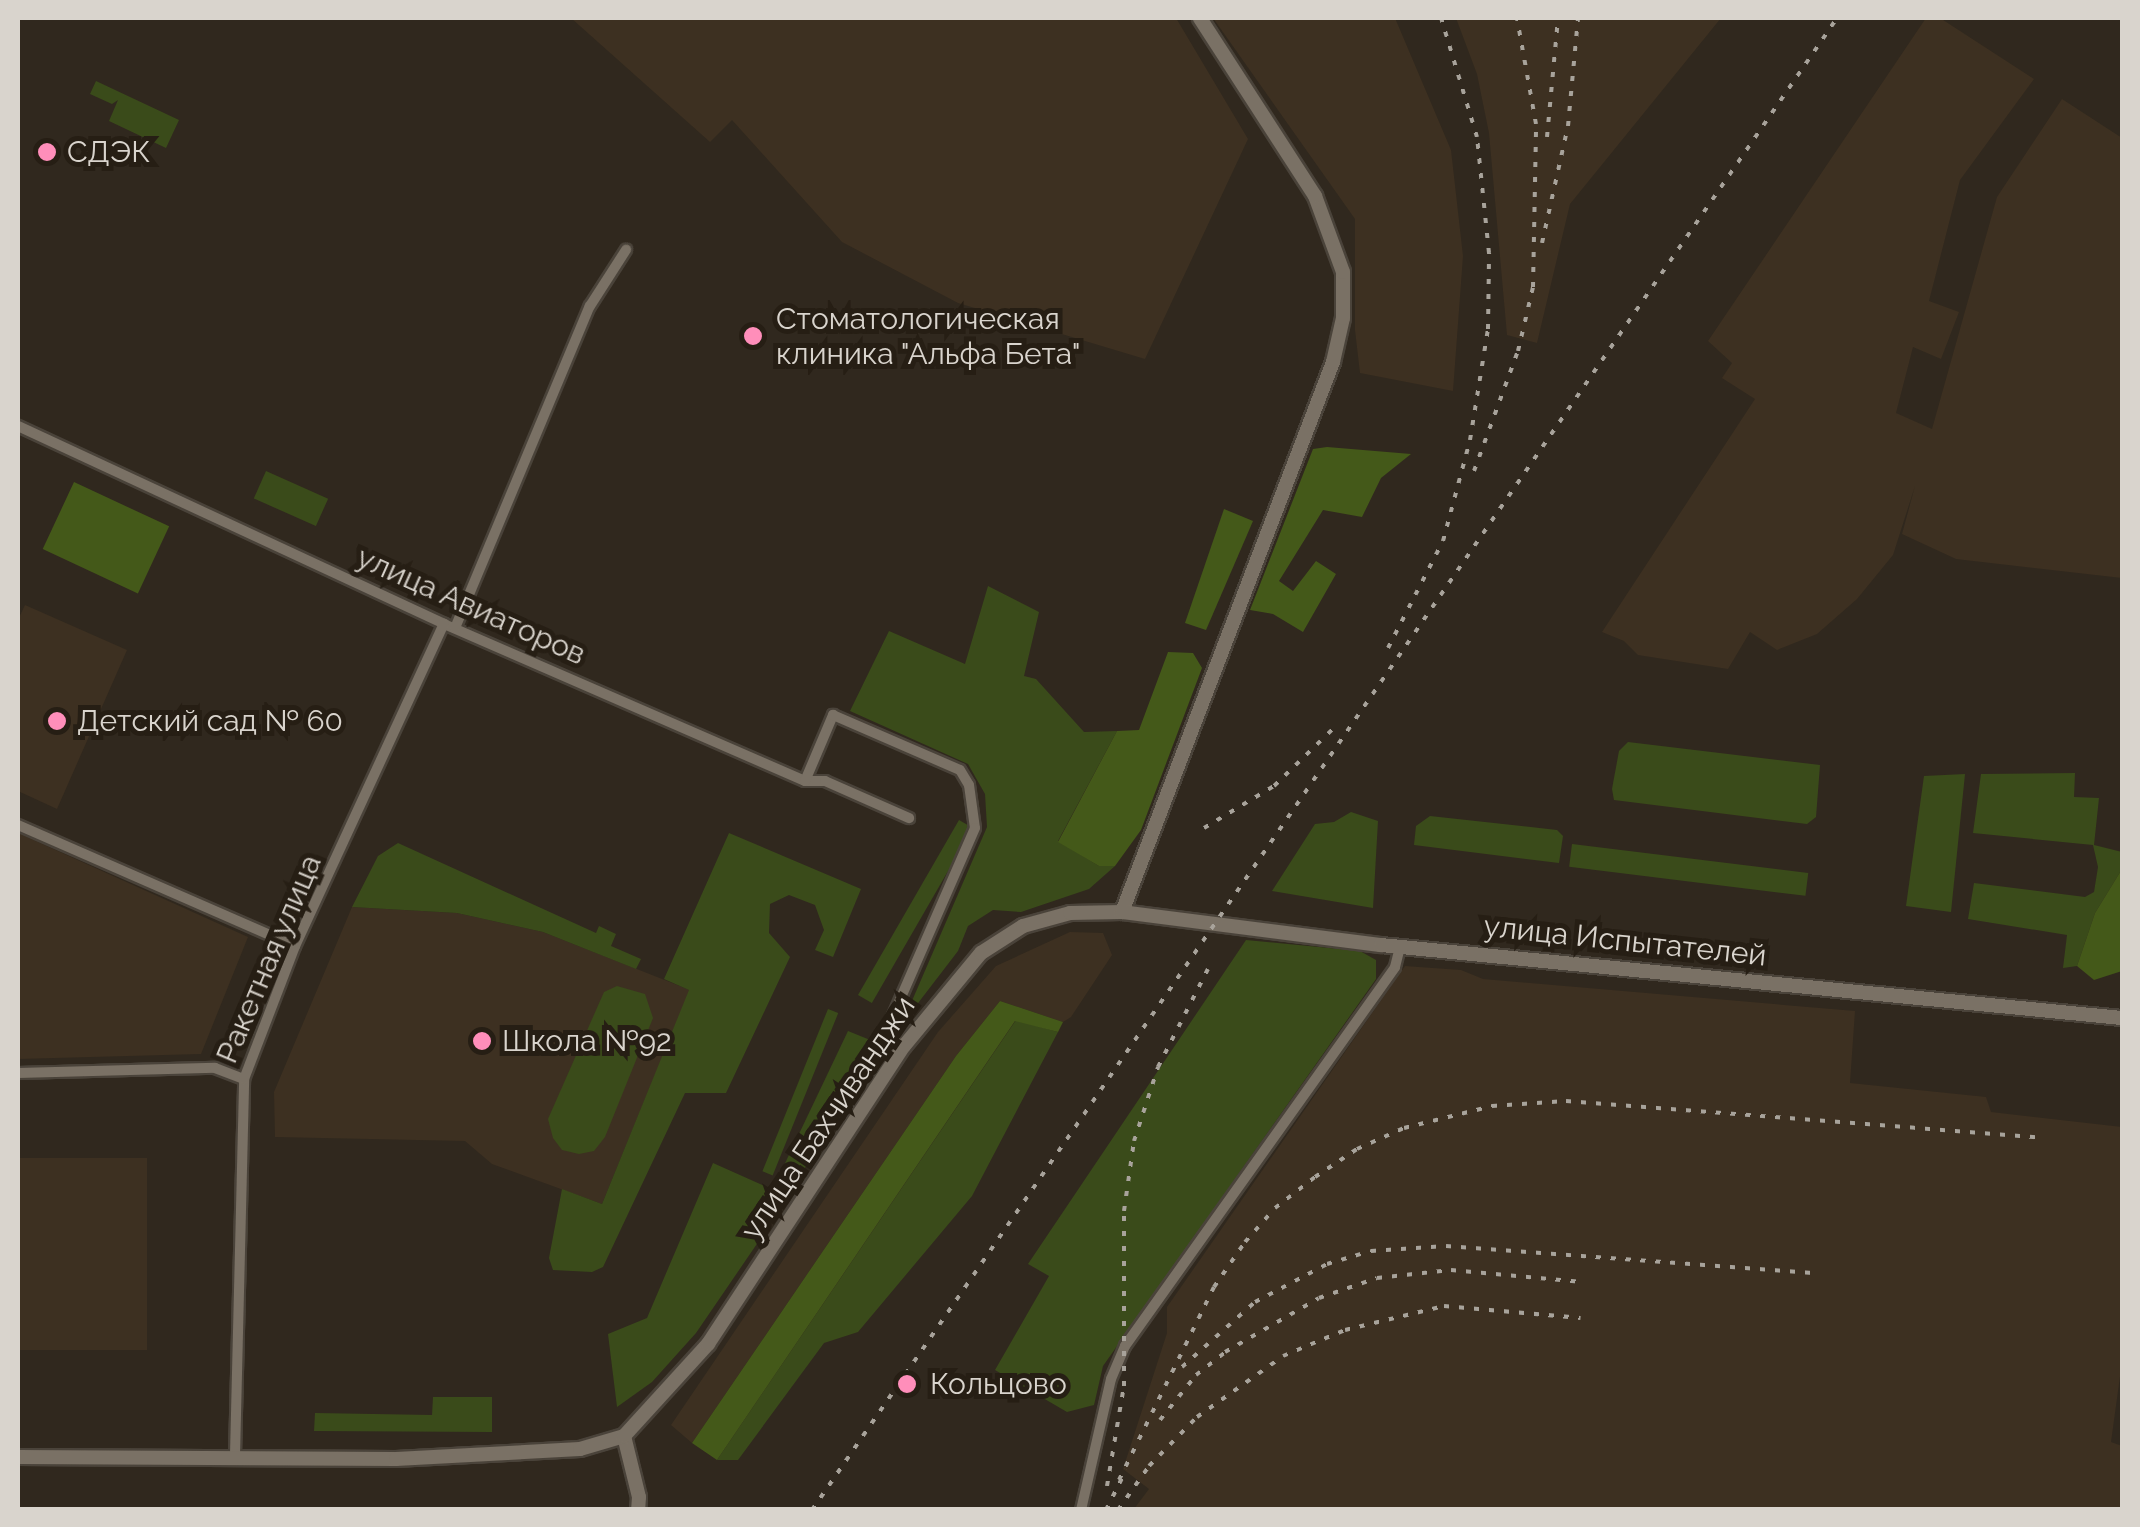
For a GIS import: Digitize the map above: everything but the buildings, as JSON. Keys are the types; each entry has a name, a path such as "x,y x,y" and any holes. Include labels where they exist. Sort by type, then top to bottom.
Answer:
{"main road":[{"path":"1122,912 1333,362 1343,318 1344,272 1324,213 1294,156 1200,18"},
{"name":"улица Испытателей","path":"1122,912 1400,947 2122,1018"},
{"name":"улица Бахчиванджи","path":"624,1436 708,1344 904,1046 996,940 1058,916 1122,912"},
{"path":"18,1457 396,1459 580,1449 624,1436 638,1510"}],"street":[{"name":"Ракетная улица","path":"235,1456 244,1079 295,946 449,626 590,306 626,250"},
{"name":"улица Авиаторов","path":"18,426 449,626 805,781 825,781 909,818"},
{"path":"805,781 833,714 960,770 970,785 977,813 975,828 884,1036 904,1046"},
{"path":"18,825 295,946"},
{"path":"1081,1510 1110,1379 1125,1346 1395,967 1400,947"},
{"path":"18,1073 214,1068 244,1079"}],"shaded area":[{"path":"571,18 1176,18 1248,139 1145,359 958,303 842,242 732,120 710,142"},
{"path":"1213,18 1395,18 1451,150 1463,256 1453,391 1360,373 1355,330 1355,219"},
{"path":"1456,18 1721,18 1570,204 1537,343 1507,335 1489,133 1477,74"},
{"path":"1926,18 1940,18 2034,79 1960,180 1929,301 1959,312 1941,359 1913,347 1896,413 1932,429 1997,197 2062,99 2122,138 2122,578 1956,559 1902,534 1915,486 1893,555 1857,599 1817,634 1777,650 1750,632 1728,669 1638,655 1624,641 1602,632 1755,399 1722,378 1732,363 1708,341"},
{"name":"Детский сад № 60","path":"25,605 127,650 57,809 18,791 18,620"},
{"path":"18,833 248,937 201,1054 18,1059"},
{"name":"Школа №92","path":"352,907 457,913 543,932 690,990 602,1204 492,1164 465,1141 275,1137 274,1092"},
{"path":"1070,932 1103,933 1112,955 1071,1017 1063,1022 1000,1001 956,1056 692,1443 671,1425 938,1032 996,966"},
{"path":"1405,966 1461,970 1483,979 1855,1011 1850,1083 1986,1097 1991,1112 2122,1127 2122,1362 2111,1442 2122,1446 2122,1509 1134,1509 1149,1489 1123,1469 1167,1333 1167,1307"},
{"path":"18,1158 147,1158 147,1350 18,1350"}],"green space":[{"path":"96,81 179,120 166,148 109,121 118,100 112,104 90,94"},
{"path":"1313,449 1411,454 1381,478 1362,517 1323,510 1279,581 1293,591 1316,561 1336,574 1303,632 1273,614 1250,610"},
{"path":"266,471 328,499 316,526 254,498"},
{"path":"74,482 169,526 138,593 43,549"},
{"path":"1224,509 1253,521 1206,630 1185,623"},
{"path":"988,586 1039,612 1024,676 1036,679 1084,732 1117,731 1058,841 1099,866 1115,866 1089,889 1021,912 993,910 968,926 958,951 902,1024 987,827 985,794 968,764 850,711 889,631 965,664"},
{"path":"1168,652 1193,653 1202,668 1141,830 1115,866 1099,866 1058,842 1117,731 1139,730"},
{"path":"1628,742 1820,765 1816,817 1807,824 1614,800 1612,789 1619,751"},
{"path":"2075,773 2074,797 2099,798 2094,845 2122,852 2122,869 2095,913 2077,966 2063,968 2067,935 1968,919 1974,883 2085,897 2094,892 2098,867 2093,845 1973,833 1981,774"},
{"path":"1965,774 1951,912 1906,906 1924,776"},
{"path":"1351,812 1378,821 1373,908 1272,891 1315,824 1334,822"},
{"path":"1430,816 1557,830 1563,836 1559,863 1414,845 1416,826"},
{"path":"959,820 973,828 872,1003 858,995"},
{"path":"729,833 861,889 833,957 815,950 824,930 815,905 789,895 770,904 769,933 790,957 726,1093 685,1093 603,1267 592,1272 553,1270 549,1258 562,1189 602,1204 689,990 664,979"},
{"path":"398,843 596,933 599,926 616,934 611,946 641,959 636,969 543,932 457,913 352,907 378,856"},
{"path":"1572,844 1808,873 1805,896 1569,867"},
{"path":"2122,869 2122,971 2094,980 2077,966 2095,913"},
{"path":"1246,940 1360,951 1376,960 1376,979 1103,1366 1094,1405 1067,1412 995,1370 1049,1276 1028,1264"},
{"path":"617,986 645,994 653,1018 605,1137 594,1151 579,1154 562,1150 553,1138 548,1119 604,992"},
{"path":"1000,1001 1063,1022 1058,1032 1015,1021 717,1460 692,1443 956,1056"},
{"path":"828,1009 838,1013 773,1175 762,1171"},
{"path":"1016,1020 1058,1032 972,1196 858,1332 824,1343 738,1460 717,1460"},
{"path":"848,1031 885,1046 793,1186 778,1178"},
{"path":"713,1163 789,1197 696,1333 652,1382 617,1407 608,1334 647,1318"},
{"path":"433,1397 492,1397 492,1432 314,1431 315,1413 432,1415"}],"railway":[{"path":"1388,648 1443,541 1470,440 1488,329 1489,253 1477,137 1441,18"},
{"path":"1474,471 1518,351 1533,287 1536,124 1517,18"},
{"path":"1547,137 1558,18"},
{"path":"1542,243 1568,126 1578,18"},
{"path":"812,1510 1837,18"},
{"path":"1204,828 1274,786 1336,726"},
{"path":"1107,1486 1124,1386 1124,1211 1134,1141 1158,1067 1208,969"},
{"path":"1119,1480 1214,1287 1245,1242 1275,1208 1315,1177 1357,1149 1404,1128 1492,1106 1566,1101 2043,1138"},
{"path":"1182,1367 1255,1302 1327,1264 1371,1251 1446,1246 1816,1273"},
{"path":"1160,1420 1196,1375 1225,1352 1319,1298 1377,1278 1451,1270 1582,1282"},
{"path":"1118,1510 1149,1466 1197,1417 1283,1356 1345,1330 1444,1306 1580,1318"},
{"path":"1106,1510 1126,1470"}],"place":[{"name":"СДЭК","path":"47,152"},
{"name":"Стоматологическая клиника \"Альфа Бета\"","path":"753,336"},
{"name":"Детский сад № 60","path":"57,721"},
{"name":"Школа №92","path":"482,1041"},
{"name":"Кольцово","path":"907,1384"}]}
